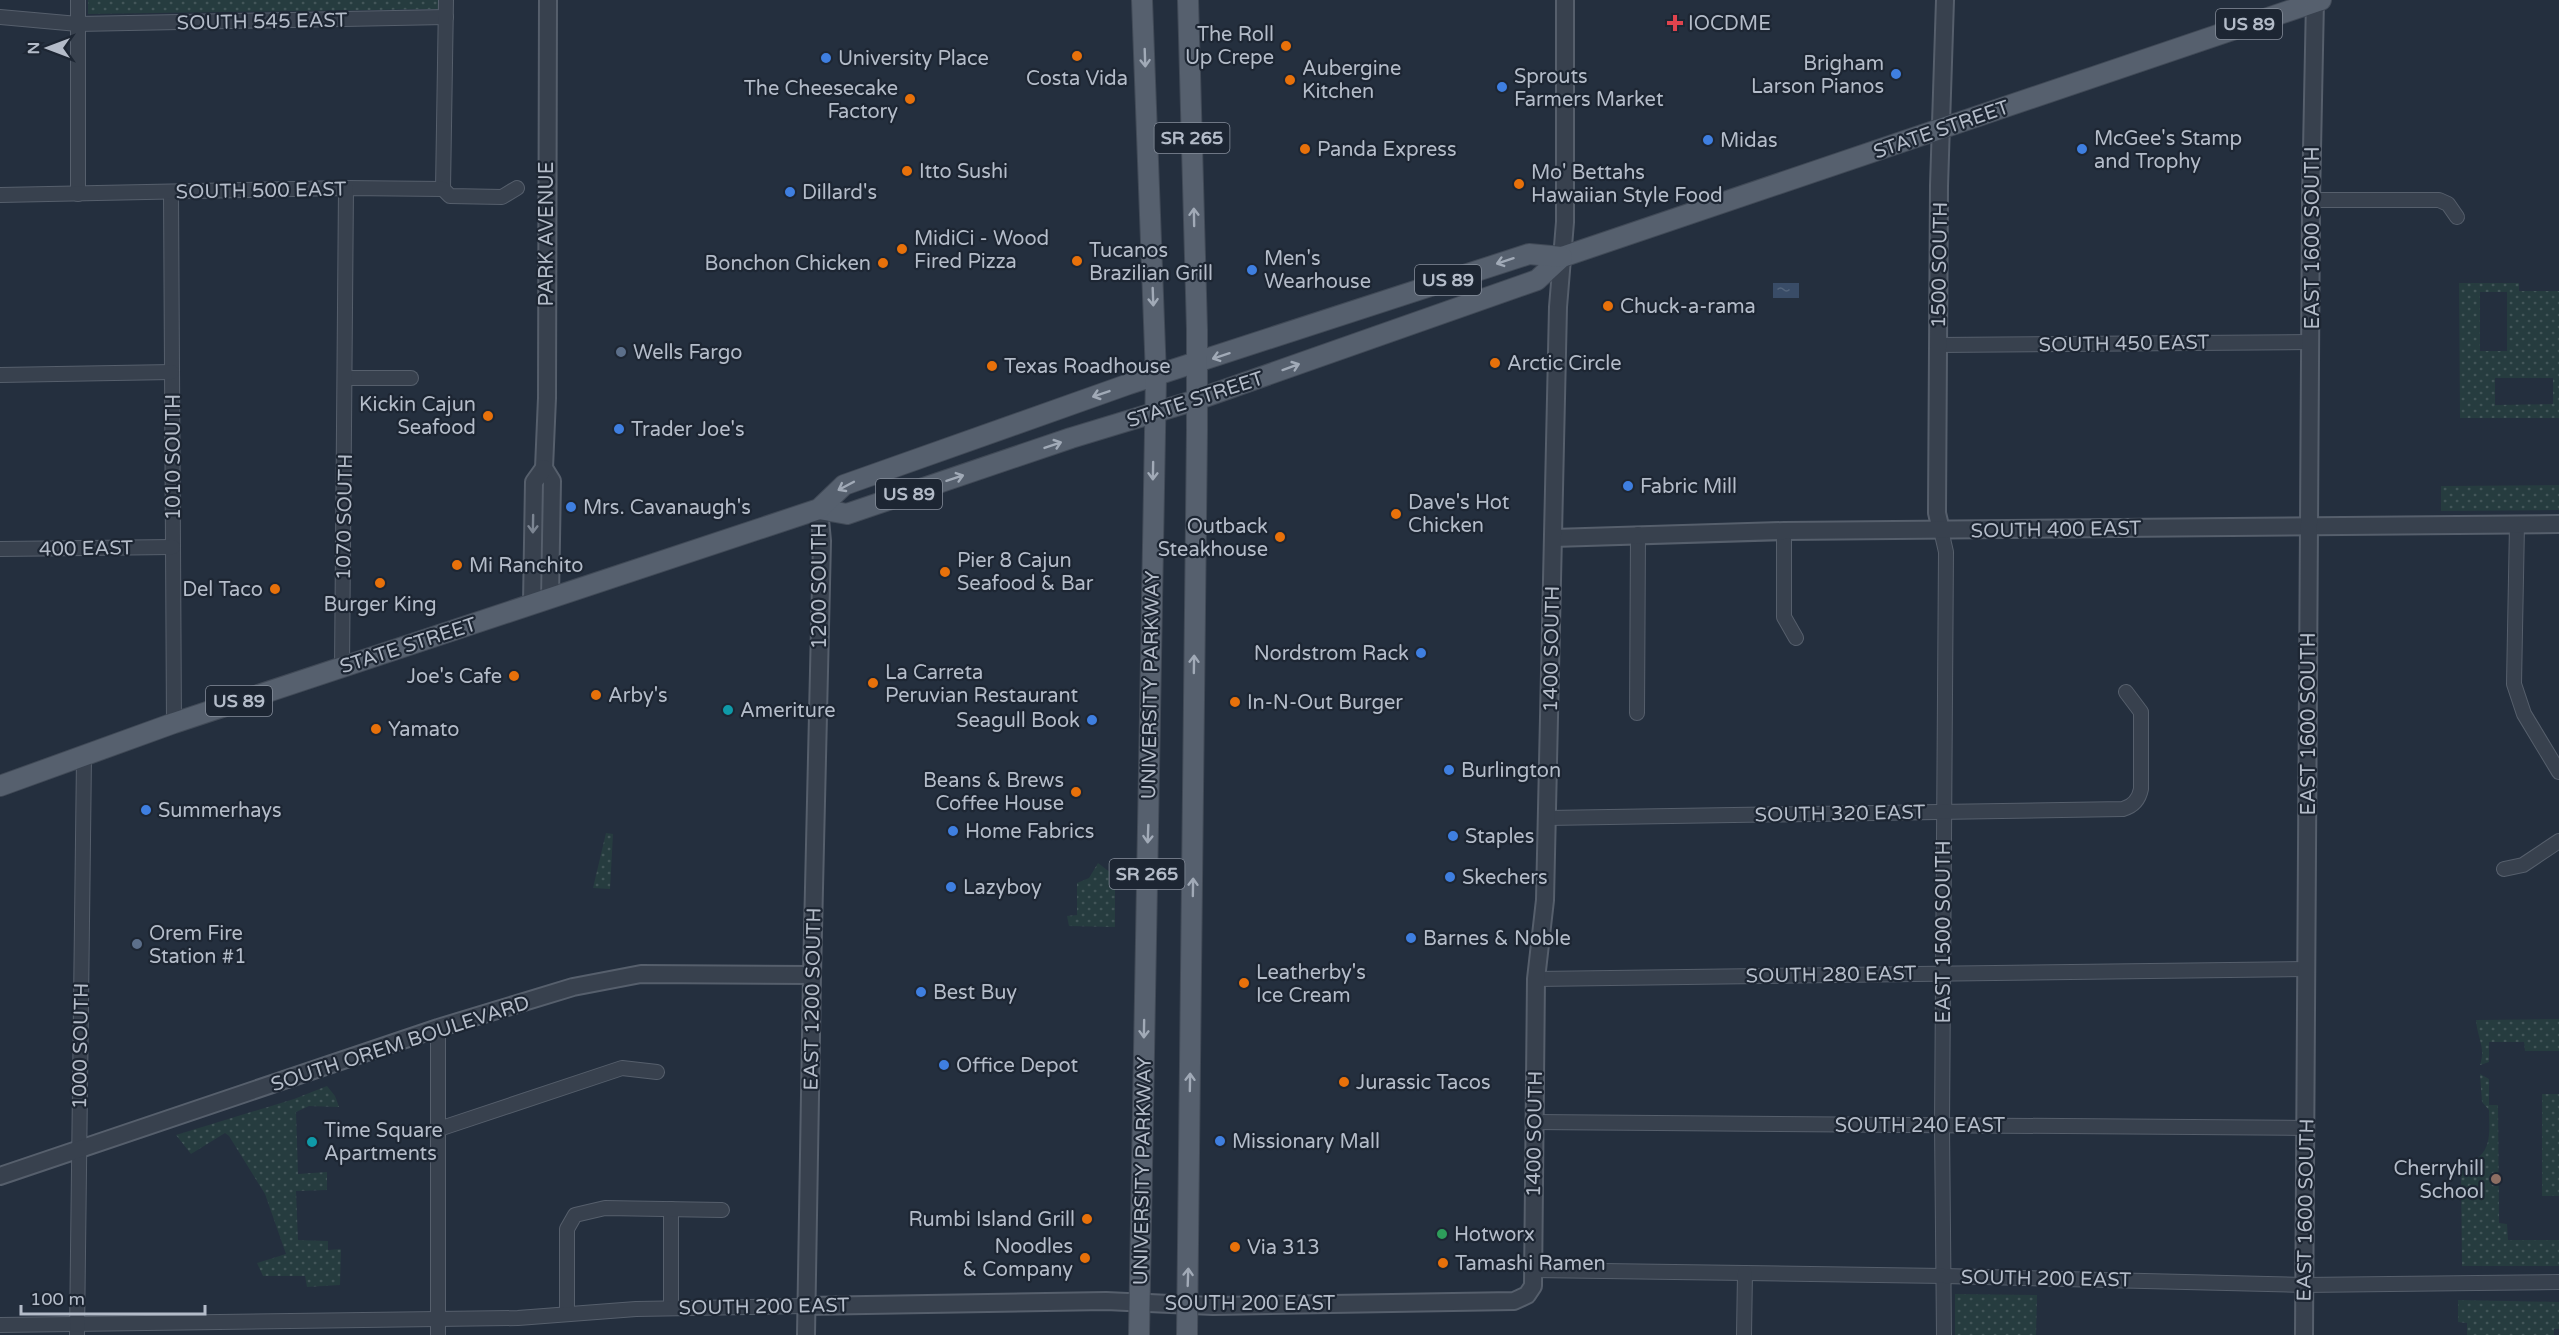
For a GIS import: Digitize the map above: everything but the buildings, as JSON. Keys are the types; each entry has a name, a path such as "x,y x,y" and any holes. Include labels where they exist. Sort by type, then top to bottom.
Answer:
{"main road":[{"name":"UNIVERSITY PARKWAY","path":"1139,1335 1156,376 1142,0"},
{"name":"SR 265","path":"1187,1335 1196,400 1188,0"},
{"name":"STATE STREET","path":"819,509 847,514 1071,438 1196,400 1537,280 1562,257 2317,1"},
{"name":"STATE STREET","path":"0,786 174,723 819,509 844,485 1156,376 1529,254 1562,257"}],"street":[{"path":"78,0 78,194"},
{"path":"443,189 446,0"},
{"name":"PARK AVENUE","path":"541,601 534,482 544,468 547,398 548,0"},
{"name":"1400 SOUTH","path":"1527,1295 1533,1286 1536,979 1545,900 1558,307 1564,222 1566,0"},
{"name":"1500 SOUTH","path":"1941,530 1937,513 1938,345 1946,0"},
{"name":"EAST 1600 SOUTH","path":"2304,1335 2311,200 2317,1"},
{"name":"SOUTH 545 EAST","path":"0,17 78,24 446,17"},
{"name":"SOUTH 500 EAST","path":"0,195 346,188 443,189 450,196 502,197 517,189"},
{"name":"1070 SOUTH","path":"342,667 346,188"},
{"name":"1010 SOUTH","path":"171,192 174,723"},
{"path":"2311,200 2439,200 2448,204 2457,217"},
{"name":"SOUTH 450 EAST","path":"1938,345 2311,342"},
{"path":"0,375 172,372"},
{"path":"345,378 411,378"},
{"name":"1200 SOUTH","path":"819,509 822,541 819,663"},
{"path":"2517,524 2514,684 2524,714 2559,772"},
{"name":"SOUTH 400 EAST","path":"1553,538 1784,531 2559,524"},
{"name":"EAST 1500 SOUTH","path":"1941,530 1946,552 1942,1126 1944,1335"},
{"path":"1784,531 1784,617 1796,638"},
{"path":"1637,712 1638,534"},
{"name":"400 EAST","path":"0,549 173,547"},
{"name":"EAST 1200 SOUTH","path":"806,1335 819,663"},
{"name":"SOUTH 320 EAST","path":"1547,818 2123,809 2133,805 2141,789 2140,712 2126,692"},
{"name":"1000 SOUTH","path":"77,1330 84,757"},
{"path":"2504,869 2523,865 2559,841"},
{"name":"SOUTH 280 EAST","path":"1536,979 2306,969"},
{"name":"SOUTH OREM BOULEVARD","path":"0,1176 438,1028 573,987 641,974 812,975"},
{"path":"438,1028 438,1335"},
{"path":"439,1129 622,1068 657,1072"},
{"name":"SOUTH 240 EAST","path":"1534,1122 2306,1128"},
{"path":"671,1209 671,1308"},
{"path":"567,1314 567,1229 575,1215 590,1210 722,1210"},
{"name":"SOUTH 200 EAST","path":"1533,1270 1944,1276 2304,1285 2559,1282"},
{"path":"1744,1335 1745,1274"},
{"name":"SOUTH 200 EAST","path":"0,1325 77,1330 438,1319 671,1308 979,1301 1140,1302 1213,1306 1514,1301 1527,1295"}],"green space":[{"path":"88,0 440,0 439,9 88,14"},
{"path":"2459,283 2519,283 2519,291 2559,291 2559,418 2460,418","holes":["2480,292 2507,292 2507,351 2480,351","2495,378 2553,378 2553,404 2495,405"]},
{"path":"2559,485 2559,510 2441,511 2441,486"},
{"path":"606,833 613,834 610,889 593,888"},
{"path":"1098,863 1115,876 1115,927 1069,926 1067,916 1077,915 1077,883 1089,878"},
{"path":"2559,1019 2559,1051 2525,1051 2524,1042 2489,1042 2489,1062 2480,1065 2482,1047 2476,1020"},
{"path":"2480,1074 2489,1079 2489,1105 2498,1105 2499,1223 2507,1224 2508,1240 2559,1240 2559,1266 2462,1266 2461,1172 2484,1152 2489,1135 2489,1110 2482,1102"},
{"name":"Time Square Apartments","path":"327,1086 335,1096 339,1107 309,1106 296,1112 298,1174 327,1172 327,1190 296,1191 298,1240 328,1241 328,1250 341,1249 340,1285 307,1287 305,1276 263,1276 257,1263 286,1254 265,1194 229,1136 225,1133 191,1154 176,1135 294,1099"},
{"path":"2542,1094 2559,1094 2559,1196 2542,1196"},
{"path":"1955,1294 2037,1295 2036,1335 1955,1335"},
{"path":"2458,1300 2559,1302 2559,1329 2554,1329 2554,1335 2467,1335 2467,1323 2458,1322"}],"water":[{"path":"1773,283 1799,283 1799,298 1773,298"}],"place":[{"name":"IOCDME","path":"1675,23"},
{"name":"The Roll Up Crepe","path":"1286,46"},
{"name":"Costa Vida","path":"1077,56"},
{"name":"University Place","path":"826,58"},
{"name":"Brigham Larson Pianos","path":"1896,74"},
{"name":"Aubergine Kitchen","path":"1290,80"},
{"name":"Sprouts Farmers Market","path":"1502,87"},
{"name":"The Cheesecake Factory","path":"910,99"},
{"name":"Midas","path":"1708,140"},
{"name":"Panda Express","path":"1305,149"},
{"name":"McGee's Stamp and Trophy","path":"2082,149"},
{"name":"Itto Sushi","path":"907,171"},
{"name":"Mo' Bettahs Hawaiian Style Food","path":"1519,184"},
{"name":"Dillard's","path":"790,192"},
{"name":"MidiCi - Wood Fired Pizza","path":"902,249"},
{"name":"Tucanos Brazilian Grill","path":"1077,261"},
{"name":"Bonchon Chicken","path":"883,263"},
{"name":"Men's Wearhouse","path":"1252,270"},
{"name":"Chuck-a-rama","path":"1608,306"},
{"name":"Wells Fargo","path":"621,352"},
{"name":"Arctic Circle","path":"1495,363"},
{"name":"Texas Roadhouse","path":"992,366"},
{"name":"Kickin Cajun Seafood","path":"488,416"},
{"name":"Trader Joe's","path":"619,429"},
{"name":"Fabric Mill","path":"1628,486"},
{"name":"Mrs. Cavanaugh's","path":"571,507"},
{"name":"Dave's Hot Chicken","path":"1396,514"},
{"name":"Outback Steakhouse","path":"1280,537"},
{"name":"Mi Ranchito","path":"457,565"},
{"name":"Pier 8 Cajun Seafood & Bar","path":"945,572"},
{"name":"Burger King","path":"380,583"},
{"name":"Del Taco","path":"275,589"},
{"name":"Nordstrom Rack","path":"1421,653"},
{"name":"Joe's Cafe","path":"514,676"},
{"name":"La Carreta Peruvian Restaurant","path":"873,683"},
{"name":"Arby's","path":"596,695"},
{"name":"In-N-Out Burger","path":"1235,702"},
{"name":"Ameriture","path":"728,710"},
{"name":"Seagull Book","path":"1092,720"},
{"name":"Yamato","path":"376,729"},
{"name":"Burlington","path":"1449,770"},
{"name":"Beans & Brews Coffee House","path":"1076,792"},
{"name":"Summerhays","path":"146,810"},
{"name":"Home Fabrics","path":"953,831"},
{"name":"Staples","path":"1453,836"},
{"name":"Skechers","path":"1450,877"},
{"name":"Lazyboy","path":"951,887"},
{"name":"Barnes & Noble","path":"1411,938"},
{"name":"Orem Fire Station #1","path":"137,944"},
{"name":"Leatherby's Ice Cream","path":"1244,983"},
{"name":"Best Buy","path":"921,992"},
{"name":"Office Depot","path":"944,1065"},
{"name":"Jurassic Tacos","path":"1344,1082"},
{"name":"Missionary Mall","path":"1220,1141"},
{"name":"Time Square Apartments","path":"312,1142"},
{"name":"Cherryhill School","path":"2496,1179"},
{"name":"Rumbi Island Grill","path":"1087,1219"},
{"name":"Hotworx","path":"1442,1234"},
{"name":"Via 313","path":"1235,1247"},
{"name":"Noodles & Company","path":"1085,1258"},
{"name":"Tamashi Ramen","path":"1443,1263"}]}
